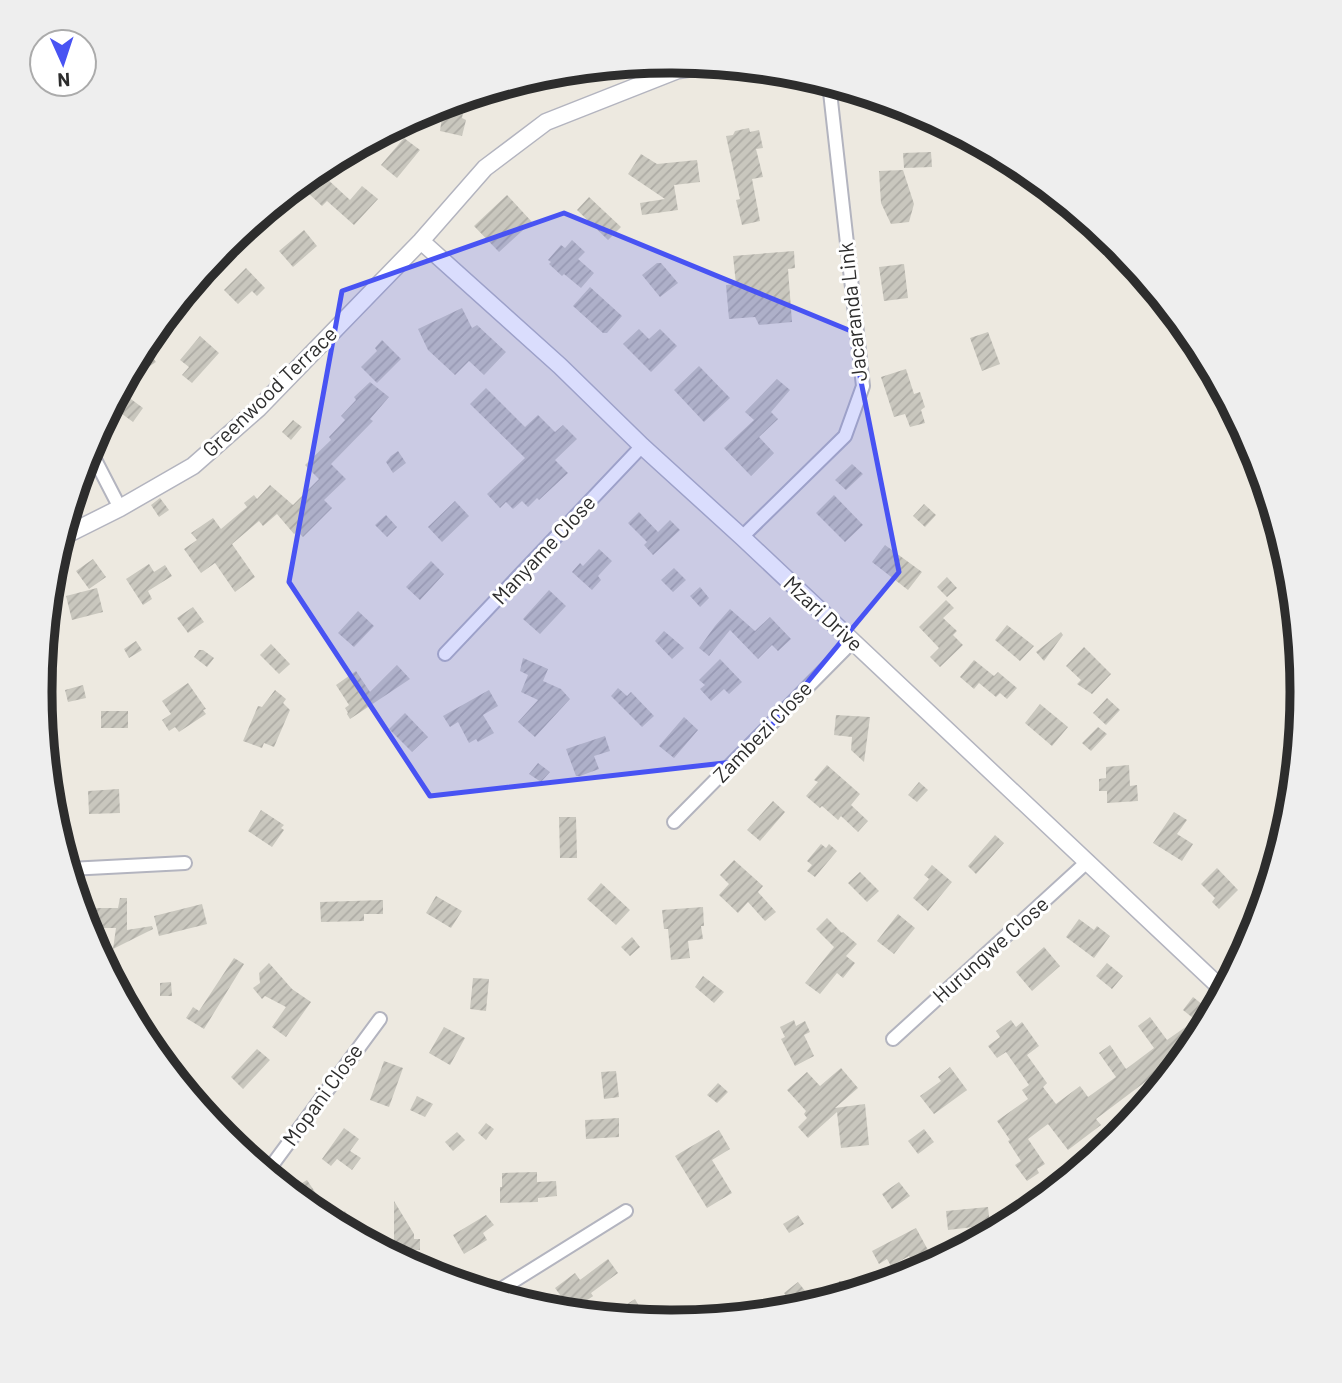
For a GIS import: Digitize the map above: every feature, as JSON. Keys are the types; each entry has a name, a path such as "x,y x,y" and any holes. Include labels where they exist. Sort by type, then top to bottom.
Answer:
{"street":[{"name":"Greenwood Terrace","path":"74,531 193,466 249,416 421,241 485,168 546,122 670,73"},
{"name":"Jacaranda Link","path":"741,537 845,436 863,386 830,94"},
{"name":"Mzari Drive","path":"421,241 560,366 1216,984"},
{"name":"Manyame Close","path":"445,654 642,446"},
{"path":"97,463 120,508"},
{"name":"Zambezi Close","path":"674,822 852,642"},
{"name":"Hurungwe Close","path":"893,1039 1088,861"},
{"path":"79,868 185,863"},
{"name":"Mopani Close","path":"272,1165 380,1019"},
{"path":"505,1287 626,1211"}],"highlighted area":[{"path":"564,213 851,331 899,572 742,761 430,796 289,582 342,291"}],"building":[{"path":"464,109 462,118 466,120 462,136 440,131 442,117"},
{"path":"749,128 750,132 759,130 763,148 756,149 763,177 752,179 760,221 742,225 736,200 740,199 726,136"},
{"path":"404,138 420,150 397,178 381,165"},
{"path":"931,152 932,167 904,168 903,153"},
{"path":"641,154 657,164 697,160 700,182 674,185 678,210 642,215 640,203 665,199 628,174"},
{"path":"903,170 914,204 909,222 891,224 881,203 879,171"},
{"path":"326,178 350,200 362,186 378,199 354,225 327,201 322,206 307,192 289,209 287,207"},
{"path":"507,195 532,222 499,252 474,226"},
{"path":"589,197 621,227 608,240 577,210"},
{"path":"304,230 317,246 293,267 279,251"},
{"path":"572,240 585,252 578,259 594,273 581,288 564,274 562,276 548,260 561,245 565,248"},
{"path":"794,251 795,268 788,269 792,322 759,325 755,317 729,319 726,285 736,284 733,256"},
{"path":"657,263 661,263 678,283 660,297 642,275"},
{"path":"904,264 908,298 884,301 879,267"},
{"path":"246,268 265,288 257,296 252,291 238,304 224,290"},
{"path":"590,287 622,316 607,333 603,333 573,306"},
{"path":"462,308 472,328 477,325 506,352 484,375 469,361 455,375 428,350 418,329"},
{"path":"639,329 649,339 660,329 677,346 651,372 623,344"},
{"path":"988,332 1000,364 982,371 970,338"},
{"path":"200,336 219,353 192,383 182,375 189,367 180,360"},
{"path":"382,340 401,359 377,383 361,367 377,351 375,348"},
{"path":"152,356 156,362 142,371"},
{"path":"699,366 730,398 704,422 674,390"},
{"path":"906,369 914,394 920,392 925,407 921,410 925,423 910,427 905,414 894,417 881,377"},
{"path":"777,379 790,390 771,412 778,419 759,437 774,453 751,476 724,448 754,420 745,412"},
{"path":"370,382 389,397 370,419 373,421 331,464 346,479 324,500 332,508 303,537 297,531 294,534 277,514 263,526 259,521 232,544 255,577 235,592 215,563 201,573 184,549 197,540 191,533 213,518 221,529 247,507 244,503 254,495 257,499 270,485 293,505 319,479 305,465 331,440 329,437 345,420 341,416 356,400 354,397"},
{"path":"486,388 525,427 538,415 555,432 563,425 577,439 555,460 568,473 528,507 522,501 513,509 506,502 500,508 487,494 525,458 470,404"},
{"path":"127,396 143,408 133,422 119,412"},
{"path":"293,420 302,427 291,440 282,432"},
{"path":"398,451 406,463 393,473 386,462"},
{"path":"852,464 863,474 846,490 835,480"},
{"path":"834,495 863,525 845,542 816,513"},
{"path":"160,498 169,510 159,517 151,505"},
{"path":"455,501 469,516 442,542 428,527"},
{"path":"924,504 936,515 925,527 913,516"},
{"path":"639,512 658,532 670,520 680,530 653,555 644,545 647,542 628,523"},
{"path":"386,515 397,527 387,537 375,525"},
{"path":"885,545 922,572 908,590 872,562"},
{"path":"599,549 612,561 598,576 601,580 592,590 572,572 580,563 583,566"},
{"path":"93,559 106,577 89,589 76,571"},
{"path":"431,561 444,574 420,600 406,587"},
{"path":"149,564 154,572 165,565 172,576 148,591 152,599 143,605 126,579"},
{"path":"674,568 686,580 673,592 661,580"},
{"path":"947,577 957,588 947,597 937,587"},
{"path":"700,587 709,598 700,607 690,596"},
{"path":"97,588 103,612 72,620 66,596"},
{"path":"549,590 566,606 540,634 523,619"},
{"path":"946,600 954,608 943,618 957,631 953,635 963,645 940,667 930,657 939,648 919,627"},
{"path":"193,607 204,622 188,633 177,618"},
{"path":"730,609 755,631 770,617 791,639 778,651 772,645 758,659 730,630 709,656 699,648"},
{"path":"358,611 374,626 354,647 338,633"},
{"path":"1007,625 1034,646 1020,661 995,640"},
{"path":"664,631 684,648 672,659 655,641"},
{"path":"1061,632 1063,635 1044,661 1036,652"},
{"path":"136,641 142,650 129,658 124,649"},
{"path":"271,644 290,664 279,674 260,655"},
{"path":"1084,647 1111,674 1092,694 1077,684 1081,680 1066,666"},
{"path":"199,650 214,658 207,667 194,657"},
{"path":"523,658 548,669 543,681 561,689 570,699 535,737 518,722 538,700 521,692 528,675 520,671"},
{"path":"720,659 742,682 729,694 724,689 711,701 700,689 705,685 699,680"},
{"path":"974,660 994,676 998,672 1017,688 1007,699 1000,693 996,697 979,683 974,689 960,677"},
{"path":"397,665 410,679 350,719 345,708 349,705 336,685 356,671 370,692"},
{"path":"188,683 206,709 203,710 206,714 179,732 175,727 169,731 162,720 171,714 162,701"},
{"path":"83,685 86,698 68,702 65,690"},
{"path":"618,688 627,696 631,692 654,716 642,727 611,696"},
{"path":"275,690 286,699 283,703 290,710 274,747 264,743 262,748 243,741 258,706 262,707"},
{"path":"489,690 498,706 483,715 494,733 478,742 476,739 469,743 458,722 450,727 443,716"},
{"path":"1107,698 1120,710 1106,725 1093,713"},
{"path":"1040,704 1068,727 1052,746 1025,723"},
{"path":"101,711 128,711 128,728 101,728"},
{"path":"405,713 428,737 412,752 389,729"},
{"path":"836,715 870,717 864,762 851,750 852,737 834,735"},
{"path":"684,717 698,730 674,758 659,746"},
{"path":"1098,727 1107,734 1091,751 1082,743"},
{"path":"605,736 610,751 594,756 599,769 576,776 566,749"},
{"path":"538,763 550,772 541,782 529,774"},
{"path":"827,765 860,794 851,805 868,821 858,832 841,816 838,820 806,796 818,782 814,780"},
{"path":"1129,765 1130,786 1137,785 1138,801 1107,803 1107,791 1099,791 1099,779 1106,778 1106,767"},
{"path":"919,782 928,790 917,802 908,795"},
{"path":"119,789 120,813 89,814 88,791"},
{"path":"773,801 785,812 760,841 747,830"},
{"path":"261,810 284,825 281,828 284,830 272,847 248,831"},
{"path":"1174,812 1187,820 1177,834 1193,844 1182,861 1153,843"},
{"path":"559,817 576,817 577,858 560,858"},
{"path":"995,835 1004,843 976,874 968,866"},
{"path":"821,844 826,848 829,844 837,851 815,877 807,871 812,865 807,861"},
{"path":"734,860 763,886 758,892 776,912 765,921 748,902 738,913 719,895 729,884 720,875"},
{"path":"932,865 952,882 928,911 913,898 929,879 924,875"},
{"path":"1217,868 1238,890 1219,909 1212,902 1215,898 1201,884"},
{"path":"860,872 879,891 867,902 848,883"},
{"path":"601,883 630,910 616,925 587,899"},
{"path":"436,896 462,911 451,928 426,913"},
{"path":"120,898 127,898 127,930 152,926 153,929 113,949 116,928 100,928 92,908 118,908"},
{"path":"383,900 383,914 364,914 364,921 321,922 320,902"},
{"path":"202,904 207,924 159,936 154,916"},
{"path":"703,907 703,939 688,941 690,958 671,960 668,929 664,929 662,910"},
{"path":"898,914 915,928 894,954 877,941"},
{"path":"827,918 857,944 846,956 855,963 843,978 837,973 820,994 805,983 834,947 816,929"},
{"path":"1079,919 1094,930 1097,926 1110,936 1094,958 1066,937"},
{"path":"632,937 640,947 630,956 621,947"},
{"path":"1044,947 1060,966 1032,991 1016,972"},
{"path":"234,958 244,964 204,1029 186,1018 193,1007 199,1011"},
{"path":"269,963 292,989 311,1002 286,1037 272,1027 286,1007 265,996 262,999 253,988 260,983 259,973"},
{"path":"1107,963 1123,976 1112,989 1096,976"},
{"path":"703,976 724,992 714,1003 695,987"},
{"path":"473,978 489,979 486,1011 470,1009"},
{"path":"171,982 172,996 160,996 160,983"},
{"path":"1193,997 1203,1005 1193,1018 1183,1010"},
{"path":"1150,1017 1167,1040 1187,1026 1189,1029 1162,1068 1096,1119 1101,1125 1068,1150 1048,1124 1028,1139 1045,1164 1037,1169 1039,1173 1027,1181 1015,1165 1021,1161 997,1121 1028,1099 1022,1090 1029,1085 1006,1052 997,1058 988,1046 1000,1037 996,1031 1011,1020 1016,1027 1022,1022 1039,1046 1027,1055 1047,1083 1043,1087 1056,1104 1080,1086 1088,1097 1116,1077 1099,1053 1110,1045 1126,1069 1154,1048 1138,1026"},
{"path":"794,1020 796,1026 805,1021 810,1032 804,1035 814,1056 795,1066 781,1039 785,1037 780,1027"},
{"path":"444,1027 465,1038 450,1065 429,1053"},
{"path":"257,1049 270,1060 243,1089 231,1077"},
{"path":"384,1061 403,1068 389,1107 370,1100"},
{"path":"950,1067 967,1090 934,1114 920,1096 941,1081 938,1077"},
{"path":"841,1068 858,1088 835,1108 865,1104 869,1145 841,1148 837,1112 808,1138 798,1127 807,1118 804,1114 806,1111 787,1090 807,1072 820,1086"},
{"path":"616,1071 619,1097 604,1099 601,1072"},
{"path":"718,1083 728,1092 717,1103 707,1095"},
{"path":"417,1096 433,1104 425,1117 410,1110"},
{"path":"619,1118 619,1137 586,1139 585,1120"},
{"path":"486,1123 494,1129 486,1140 478,1133"},
{"path":"344,1128 359,1139 350,1151 361,1158 352,1170 337,1159 331,1166 322,1159"},
{"path":"924,1129 934,1142 918,1154 908,1141"},
{"path":"719,1130 730,1149 712,1160 732,1193 707,1208 675,1156"},
{"path":"457,1132 465,1140 453,1151 445,1142"},
{"path":"537,1172 537,1182 556,1181 557,1196 538,1198 538,1202 500,1203 502,1173"},
{"path":"307,1180 322,1202 298,1185"},
{"path":"899,1182 910,1196 892,1209 882,1194"},
{"path":"394,1201 414,1234 414,1239 420,1239 420,1250 412,1250 412,1253 394,1244"},
{"path":"988,1207 990,1221 982,1226 948,1230 946,1211"},
{"path":"486,1215 494,1225 483,1233 487,1240 464,1254 453,1235"},
{"path":"798,1215 804,1224 789,1233 783,1224"},
{"path":"916,1228 928,1250 891,1266 887,1259 879,1264 872,1251"},
{"path":"608,1259 618,1273 591,1293 593,1296 582,1304 564,1300 555,1288 575,1273 580,1280"},
{"path":"839,1281 852,1282 838,1287"},
{"path":"798,1282 806,1292 788,1299 784,1293"},
{"path":"635,1299 641,1309 631,1309 621,1308"}]}
